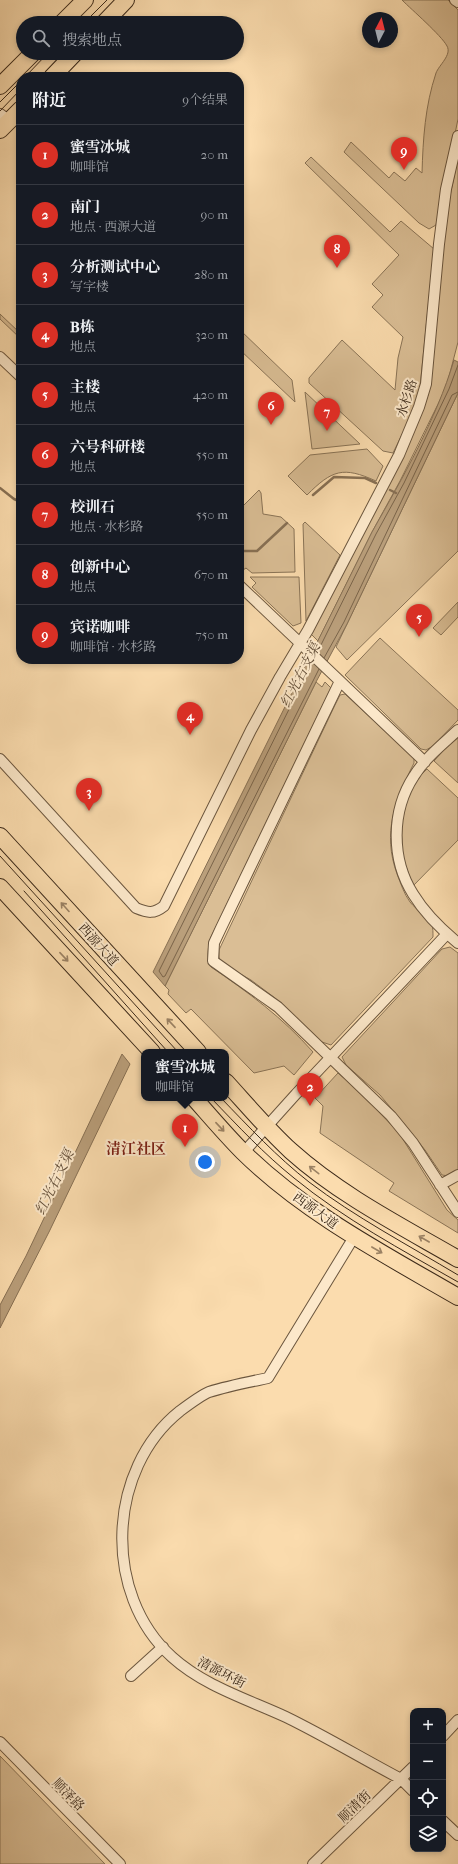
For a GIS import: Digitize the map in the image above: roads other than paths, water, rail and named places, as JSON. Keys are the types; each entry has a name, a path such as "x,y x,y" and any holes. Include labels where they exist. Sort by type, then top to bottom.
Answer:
{"main road":[{"path":"69,16 85,0"},
{"path":"111,16 126,0"},
{"path":"0,86 26,60"},
{"path":"57,72 68,60"},
{"path":"3,122 16,113"},
{"name":"西源大道","path":"0,836 195,1049"},
{"path":"0,887 149,1049"},
{"path":"229,1085 291,1151 319,1174 370,1207 458,1259"},
{"name":"西源大道","path":"197,1101 244,1152 306,1204 354,1236 458,1297"}],"street":[{"name":"水杉路","path":"0,759 136,908 151,913 164,906 251,730 300,644 399,454 423,397 426,384 438,244 446,189 458,136"},
{"path":"0,358 16,373"},
{"path":"244,590 425,762"},
{"path":"340,681 221,928 213,951 214,961 278,1007 391,1116 413,1143 458,1212"},
{"path":"458,730 425,762 414,775 403,798 397,827 398,849 406,880 413,895 447,934 458,943"},
{"path":"244,1152 447,934"},
{"path":"440,1185 458,1175"},
{"name":"清源环街","path":"354,1236 268,1378 208,1393 179,1411 156,1435 140,1459 128,1492 122,1523 123,1559 131,1595 148,1629 171,1656 199,1678 288,1718 401,1779 410,1788"},
{"path":"131,1676 163,1647"},
{"path":"446,1733 458,1720"},
{"name":"顺泽路","path":"0,1742 120,1864"},
{"name":"顺清街","path":"313,1864 410,1770"},
{"path":"446,1824 458,1836"}],"water":[{"path":"454,360 458,362 458,393 347,624 316,682 165,986 153,972 372,532 418,448 447,382"},
{"path":"122,1054 130,1064 49,1232 0,1328 0,1305 26,1256"}],"waterway":[{"path":"313,495 334,477 365,478 376,483"},
{"path":"0,488 16,500"},
{"path":"390,490 396,493"},
{"path":"244,551 257,551 287,523"}],"tram line":[{"path":"91,16 107,0"},
{"path":"30,72 41,60"},
{"path":"0,102 16,86"},
{"path":"0,111 16,94"},
{"path":"0,856 175,1049"},
{"path":"24,891 165,1049"},
{"path":"214,1101 251,1140 313,1193 395,1246 458,1282"},
{"path":"224,1101 274,1152 309,1182 363,1219 458,1275"}],"place":[{"name":"宾诺咖啡","path":"404,170"},
{"name":"创新中心","path":"337,268"},
{"name":"六号科研楼","path":"271,425"},
{"name":"校训石","path":"327,431"},
{"name":"主楼","path":"419,637"},
{"name":"B栋","path":"190,735"},
{"name":"分析测试中心","path":"89,811"},
{"name":"南门","path":"310,1106"},
{"name":"蜜雪冰城","path":"185,1147"}],"district":[{"name":"清江社区","path":"136,1149"}],"water label":[{"name":"红光右支渠","path":"300,675"},
{"name":"红光右支渠","path":"54,1182"}]}
